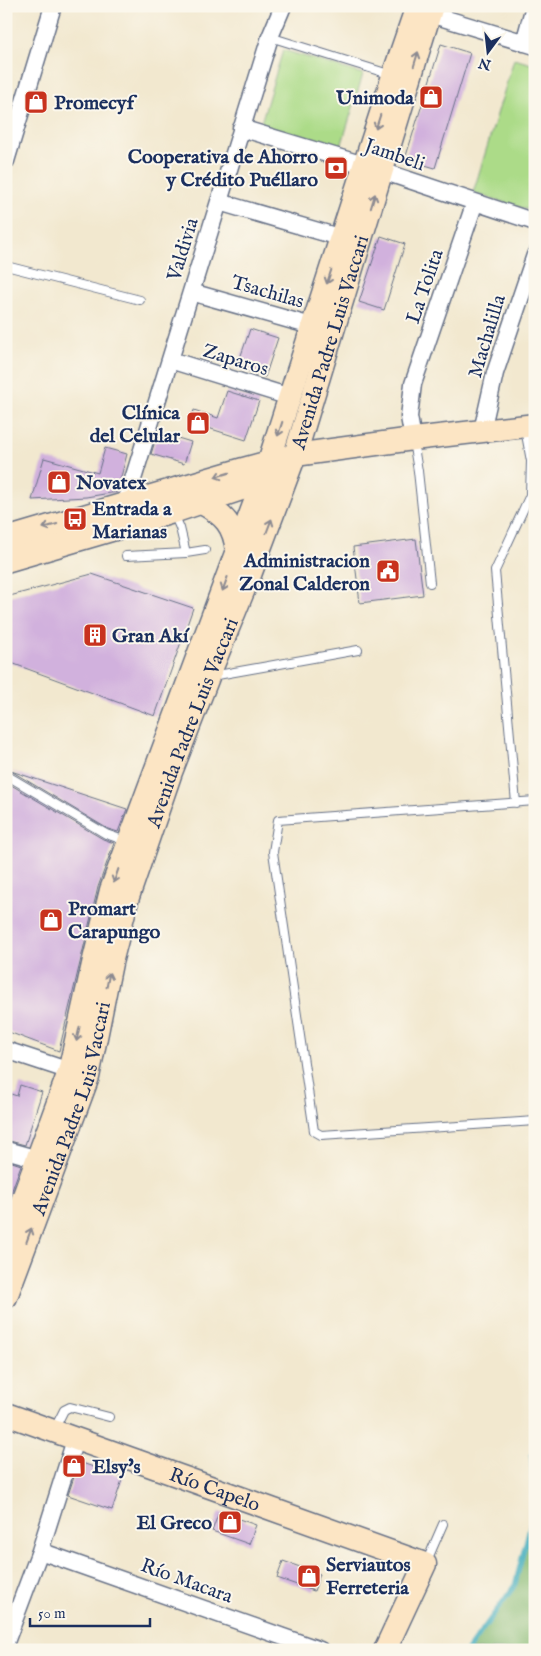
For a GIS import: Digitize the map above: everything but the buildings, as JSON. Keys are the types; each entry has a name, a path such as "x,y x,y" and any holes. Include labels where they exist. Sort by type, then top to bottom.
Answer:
{"main road":[{"name":"Avenida Padre Luis Vaccari","path":"6,1297 79,1074 128,897 171,772 251,572 292,463 324,329 342,238 373,169 393,76 420,8"},
{"name":"Avenida Padre Luis Vaccari","path":"6,1245 38,1159 79,1074 94,960 111,890 262,483 290,397 324,329 420,8"},
{"path":"6,561 173,512 262,483 292,463 326,451 529,426"},
{"path":"6,539 269,462 292,463"},
{"path":"202,503 215,510 225,519 235,538 237,551"},
{"name":"Río Capelo","path":"6,1414 425,1564"},
{"path":"385,1650 425,1564"}],"street":[{"path":"6,161 12,123 53,6"},
{"name":"Valdivia","path":"125,505 270,37 283,6"},
{"path":"420,8 529,44 534,6"},
{"name":"Jambeli","path":"242,128 535,222"},
{"path":"219,202 342,238"},
{"name":"La Tolita","path":"413,439 410,417 412,384 475,202"},
{"name":"Machalilla","path":"482,431 495,374 535,255"},
{"name":"Tsachilas","path":"191,292 324,329"},
{"name":"Zaparos","path":"170,360 290,397"},
{"path":"6,1050 79,1074"},
{"path":"6,1150 38,1159"},
{"path":"6,1642 40,1551 76,1440"},
{"name":"Río Macara","path":"40,1551 320,1650"}],"lane":[{"path":"270,37 393,76"},
{"path":"6,266 140,300"},
{"path":"516,802 495,571 530,495 529,426"},
{"path":"413,439 430,583"},
{"path":"173,512 180,528 186,553"},
{"path":"126,556 186,553 204,550"},
{"path":"208,676 226,675 358,650"},
{"path":"6,775 106,834 128,842"},
{"path":"535,801 278,820 273,852 314,1131 321,1135 535,1121"},
{"path":"53,1431 64,1410 70,1407 109,1418"},
{"path":"425,1564 443,1524"}],"green space":[{"path":"283,50 363,74 340,150 260,126"},
{"path":"514,59 535,65 535,212 473,193"},
{"path":"532,1456 535,1456 535,1647 533,1650 468,1650 515,1585 534,1511"}],"waterway":[{"path":"468,1650 515,1585 534,1511 532,1456 535,1451"}],"place":[{"name":"Unimoda","path":"431,97"},
{"name":"Promecyf","path":"36,102"},
{"name":"Cooperativa de Ahorro y Crédito Puéllaro","path":"336,168"},
{"name":"Clínica del Celular","path":"198,423"},
{"name":"Novatex","path":"59,482"},
{"name":"Entrada a Marianas","path":"75,519"},
{"name":"Administracion Zonal Calderon","path":"388,571"},
{"name":"Gran Akí","path":"95,635"},
{"name":"Promart Carapungo","path":"51,920"},
{"name":"Elsy's","path":"74,1466"},
{"name":"El Greco","path":"230,1522"},
{"name":"Serviautos Ferreteria","path":"309,1576"}]}
